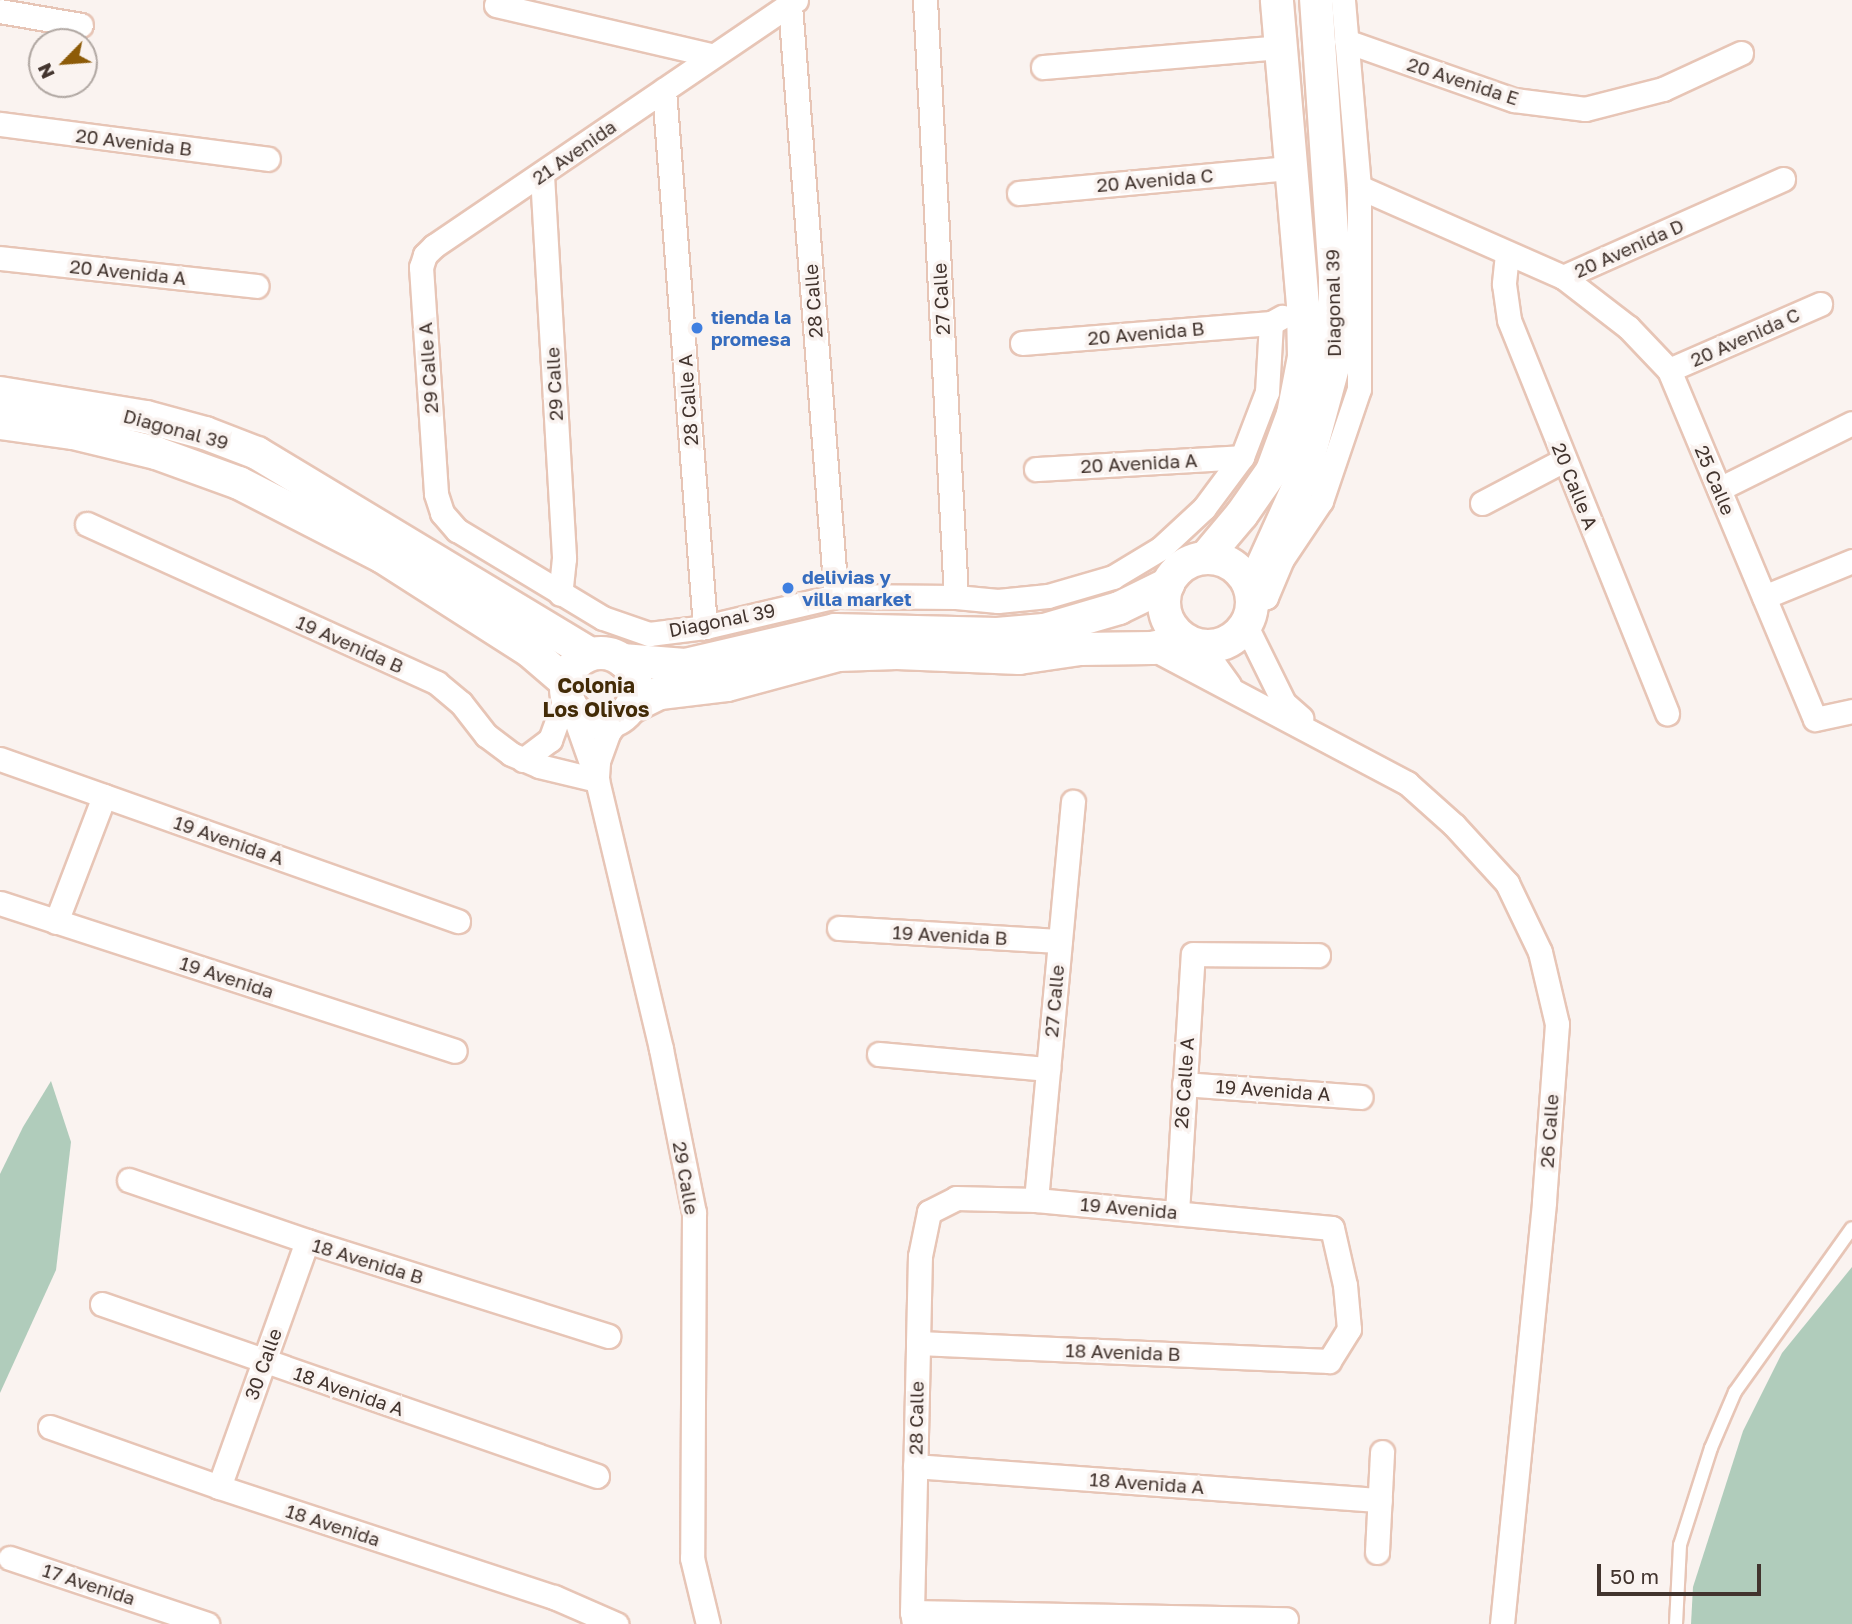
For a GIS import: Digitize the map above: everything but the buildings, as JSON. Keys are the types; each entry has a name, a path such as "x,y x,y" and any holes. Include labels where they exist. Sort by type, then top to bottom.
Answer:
{"street":[{"name":"Diagonal 39","path":"1205,558 1242,514 1272,471 1293,414 1304,357 1303,305 1277,0"},
{"name":"Diagonal 39","path":"1250,606 1304,474 1335,360 1335,277 1316,0"},
{"path":"568,695 589,721 610,723 660,693 727,685 838,655 897,653 1018,658 1080,649 1227,643 1250,606 1266,597 1282,559 1321,501 1359,388 1359,187 1343,0"},
{"name":"27 Calle","path":"928,2 956,597"},
{"name":"21 Avenida","path":"434,246 664,90 711,55 793,3"},
{"name":"28 Calle","path":"793,3 836,596"},
{"path":"496,5 711,55"},
{"path":"0,11 81,25"},
{"name":"20 Avenida E","path":"1346,41 1514,100 1585,109 1662,89 1741,53"},
{"path":"1043,67 1280,47"},
{"name":"28 Calle A","path":"664,90 705,627"},
{"name":"20 Avenida B","path":"0,124 268,159"},
{"name":"20 Avenida C","path":"1019,193 1291,168"},
{"name":"29 Calle","path":"542,174 565,558 560,594"},
{"name":"20 Avenida D","path":"1359,187 1563,277 1783,179"},
{"name":"29 Calle A","path":"434,246 425,255 421,267 436,494"},
{"name":"20 Calle A","path":"1507,254 1504,284 1508,320 1667,713"},
{"name":"20 Avenida A","path":"0,258 257,286"},
{"name":"25 Calle","path":"1563,277 1628,327 1669,370 1815,719 1852,711"},
{"name":"20 Avenida C","path":"1669,370 1820,304"},
{"path":"1271,323 1303,305"},
{"name":"Diagonal 39","path":"436,494 442,513 457,530 603,618 649,634 705,627 836,596 956,597 998,601 1048,596 1112,577 1161,548 1204,508 1242,457 1267,392 1271,323"},
{"name":"20 Avenida B","path":"1021,343 1271,323"},
{"name":"Diagonal 39","path":"0,393 146,417 205,433 257,453 590,654"},
{"name":"Diagonal 39","path":"0,423 73,433 156,453 239,483 383,557 530,651 568,695"},
{"path":"1718,489 1852,423"},
{"name":"20 Avenida A","path":"1036,469 1242,457"},
{"path":"1482,503 1564,460"},
{"name":"19 Avenida B","path":"87,524 438,683 461,703 499,746 523,760 597,780"},
{"path":"1193,644 1174,630 1166,616 1164,600 1168,584 1177,571 1189,562 1205,558 1220,559 1234,566 1245,577 1250,606"},
{"path":"1764,597 1852,561"},
{"name":"Diagonal 39","path":"622,660 685,665 835,630 997,634 1044,630 1119,608 1168,584"},
{"name":"26 Calle","path":"1250,606 1284,703 1323,736"},
{"name":"26 Calle","path":"1193,644 1231,688"},
{"name":"26 Calle","path":"1152,648 1408,783 1454,825 1507,883 1539,952 1557,1024 1543,1217 1502,1624"},
{"path":"523,760 550,740 568,695 574,665 590,654 612,654 631,669 636,681 636,694 625,713"},
{"name":"29 Calle","path":"568,695 597,780 661,1049 694,1212 692,1558 708,1624"},
{"name":"29 Calle","path":"597,780 598,761 608,733 625,713"},
{"name":"19 Avenida A","path":"0,759 458,920"},
{"path":"56,922 104,796"},
{"name":"27 Calle","path":"1036,1200 1073,802"},
{"name":"19 Avenida","path":"0,903 455,1051"},
{"name":"19 Avenida B","path":"839,928 1060,941"},
{"name":"26 Calle A","path":"1177,1212 1193,954 1318,955"},
{"path":"879,1054 1048,1069"},
{"name":"19 Avenida A","path":"1184,1084 1361,1097"},
{"name":"18 Avenida B","path":"129,1180 307,1241 608,1336"},
{"name":"19 Avenida","path":"929,1212 956,1198 1036,1200 1332,1228 1345,1285 1349,1329 1329,1361"},
{"name":"28 Calle","path":"913,1618 920,1256 929,1212"},
{"name":"30 Calle","path":"219,1487 307,1241"},
{"name":"18 Avenida A","path":"102,1304 597,1476"},
{"name":"18 Avenida B","path":"918,1343 1329,1361"},
{"name":"18 Avenida","path":"50,1427 219,1487 554,1597 616,1624"},
{"path":"1377,1552 1382,1452"},
{"name":"18 Avenida A","path":"915,1466 1380,1500"},
{"name":"17 Avenida","path":"10,1558 207,1624"},
{"path":"913,1618 1286,1619"}],"lane":[{"path":"1676,1624 1680,1545 1712,1447 1735,1392 1852,1228"}],"green space":[{"path":"51,1081 71,1142 56,1270 0,1393 0,1174 23,1127"},
{"path":"1852,1267 1852,1624 1691,1624 1693,1587 1743,1431 1782,1353"}],"place":[{"name":"tienda la promesa","path":"697,328"},
{"name":"delivias y villa market","path":"788,588"}],"district":[{"name":"Colonia Los Olivos","path":"596,697"}]}
